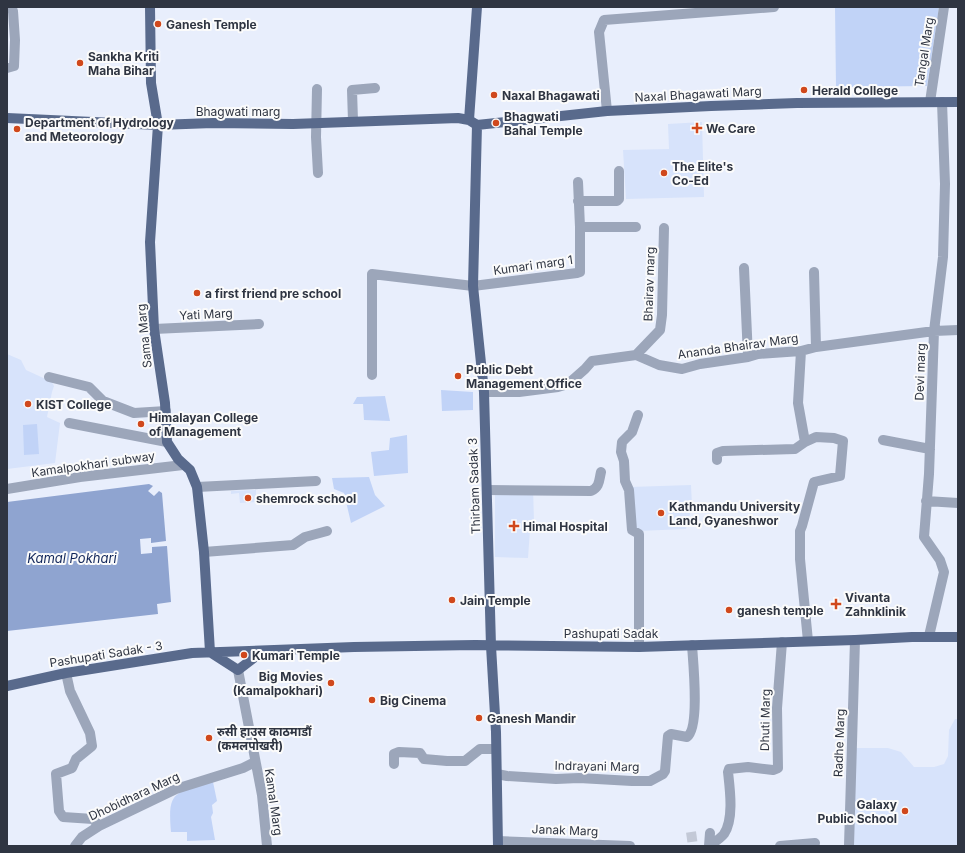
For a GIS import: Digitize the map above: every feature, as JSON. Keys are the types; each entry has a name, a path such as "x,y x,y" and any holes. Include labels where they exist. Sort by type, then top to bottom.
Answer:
{"main road":[{"name":"Sama Marg","path":"150,7 151,83 158,125 150,242 154,329 166,411 167,442"},
{"name":"Thirbam Sadak 3","path":"477,7 473,123 473,286 484,392 498,844"},
{"name":"Naxal Bhagawati Marg","path":"473,123 607,112 766,104 930,102"},
{"path":"930,102 958,102"},
{"name":"Bhagwati marg","path":"7,118 158,125 316,123 426,118 458,118 473,123"},
{"path":"167,442 183,465 190,470 198,487 204,552 210,652 238,670 263,652"},
{"name":"Pashupati Sadak","path":"210,652 263,652 354,647 639,647 958,636"},
{"name":"Pashupati Sadak - 3","path":"7,686 66,673 192,653 210,652"}],"street":[{"path":"7,68 14,66 15,40 13,11 8,7"},
{"path":"607,112 599,32 604,20 774,7"},
{"name":"Tangal Marg","path":"930,102 944,7"},
{"path":"353,121 352,90 375,88"},
{"path":"317,89 316,123 318,173"},
{"name":"Devi marg","path":"929,636 944,572 940,560 924,537 930,449 934,332 943,257 945,184 942,102"},
{"path":"578,201 619,199 619,171"},
{"name":"Kumari marg 1","path":"473,286 580,272 578,182"},
{"path":"580,227 636,227"},
{"name":"Bhairav marg","path":"636,355 660,330 662,316 664,228"},
{"path":"744,268 748,358"},
{"path":"814,272 816,347"},
{"path":"372,376 372,274 473,286"},
{"name":"Yati Marg","path":"154,329 259,324"},
{"name":"Ananda Bhairav Marg","path":"636,355 659,365 682,369 700,364 748,358 758,354 801,351 816,347 958,330"},
{"path":"801,351 798,403 805,442"},
{"path":"484,392 519,392 558,387 568,384 592,361 636,355"},
{"path":"49,377 89,387 103,401 134,413 166,411"},
{"path":"638,414 632,432 622,442 621,452 624,461 625,480 629,490 632,530 639,534 639,647"},
{"path":"69,423 167,442"},
{"path":"717,460 717,453 723,451 795,449 816,437 842,440 840,476 814,482 800,531 800,559 808,641"},
{"path":"883,440 930,449"},
{"name":"Kamalpokhari subway","path":"7,489 80,477 183,465"},
{"path":"487,490 591,491 595,490 599,485 601,472"},
{"path":"198,487 316,480"},
{"path":"926,501 958,503"},
{"path":"204,552 293,545 305,538 327,531"},
{"name":"Radhe Marg","path":"849,846 855,640"},
{"name":"Dhuti Marg","path":"709,846 723,835 729,824 730,795 728,770 739,767 773,770 778,768 777,708 782,642"},
{"name":"Indrayani Marg","path":"497,774 556,779 579,778 632,781 650,780 663,774 665,771 668,736 672,734 687,737 690,735 692,729 695,695 692,645"},
{"name":"Kamal Marg","path":"238,670 262,796 267,846"},
{"path":"66,673 70,691 90,733 92,746 76,759 72,768 56,774 59,811 63,817 93,819 99,826"},
{"path":"394,764 394,754 399,752 420,753 424,758 447,761 465,761 480,749 496,749"},
{"name":"Dhobidhara Marg","path":"74,846 82,837 99,826 176,789 244,768 255,762"},
{"path":"709,846 710,833"},
{"path":"780,846 815,843"},
{"name":"Janak Marg","path":"498,844 630,846"}],"shaded area":[{"path":"835,7 939,7 927,86 836,87"},
{"name":"The Elite's Co-Ed","path":"702,122 704,197 626,199 623,150 669,149 668,124"},
{"name":"KIST College","path":"7,354 21,360 26,370 52,382 54,386 47,417 60,423 55,463 7,469"},
{"path":"441,390 473,392 473,410 442,411"},
{"path":"385,396 390,421 364,420 363,404 353,404 357,397"},
{"path":"37,424 39,454 24,455 23,425"},
{"path":"407,435 408,473 374,476 371,452 389,450 390,438"},
{"path":"369,477 375,495 385,506 351,523 344,493 334,489 332,478"},
{"name":"Kathmandu University Land, Gyaneshwor","path":"691,485 692,506 686,529 638,531 633,529 630,487"},
{"name":"Himal Hospital","path":"533,486 534,522 530,530 528,558 495,557 495,490"},
{"name":"shemrock school","path":"256,490 256,502 240,503 239,493 231,494 231,491"},
{"name":"Galaxy Public School","path":"955,719 958,719 958,846 851,846 855,748 888,748 901,752 914,767 934,767 944,764 948,756 949,730"},
{"path":"213,782 217,801 212,805 213,813 211,817 215,840 187,841 187,832 171,832 171,807 173,800 177,795 182,791"}],"water":[{"name":"Kamal Pokhari","path":"149,484 153,486 148,491 154,496 159,491 162,493 166,541 151,543 151,538 140,539 141,554 152,553 152,547 167,546 171,602 157,604 158,614 7,631 7,502"}],"tunnel":[{"path":"691,832 693,846"}],"place":[{"name":"Ganesh Temple","path":"158,24"},
{"name":"Sankha Kriti Maha Bihar","path":"80,63"},
{"name":"Herald College","path":"804,90"},
{"name":"Naxal Bhagawati","path":"494,95"},
{"name":"Bhagwati Bahal Temple","path":"496,123"},
{"name":"We Care","path":"697,128"},
{"name":"Department of Hydrology and Meteorology","path":"17,129"},
{"name":"The Elite's Co-Ed","path":"664,173"},
{"name":"a first friend pre school","path":"197,293"},
{"name":"Public Debt Management Office","path":"458,376"},
{"name":"KIST College","path":"28,404"},
{"name":"Himalayan College of Management","path":"141,424"},
{"name":"shemrock school","path":"248,498"},
{"name":"Kathmandu University Land, Gyaneshwor","path":"661,513"},
{"name":"Himal Hospital","path":"514,526"},
{"name":"Jain Temple","path":"452,600"},
{"name":"Vivanta Zahnklinik","path":"836,604"},
{"name":"ganesh temple","path":"729,610"},
{"name":"Kumari Temple","path":"244,655"},
{"name":"Big Movies (Kamalpokhari)","path":"331,683"},
{"name":"Big Cinema","path":"372,700"},
{"name":"Ganesh Mandir","path":"479,718"},
{"name":"रुसी हाउस काठमाडौं (कमलपोखरी)","path":"209,738"},
{"name":"Galaxy Public School","path":"905,811"}]}
